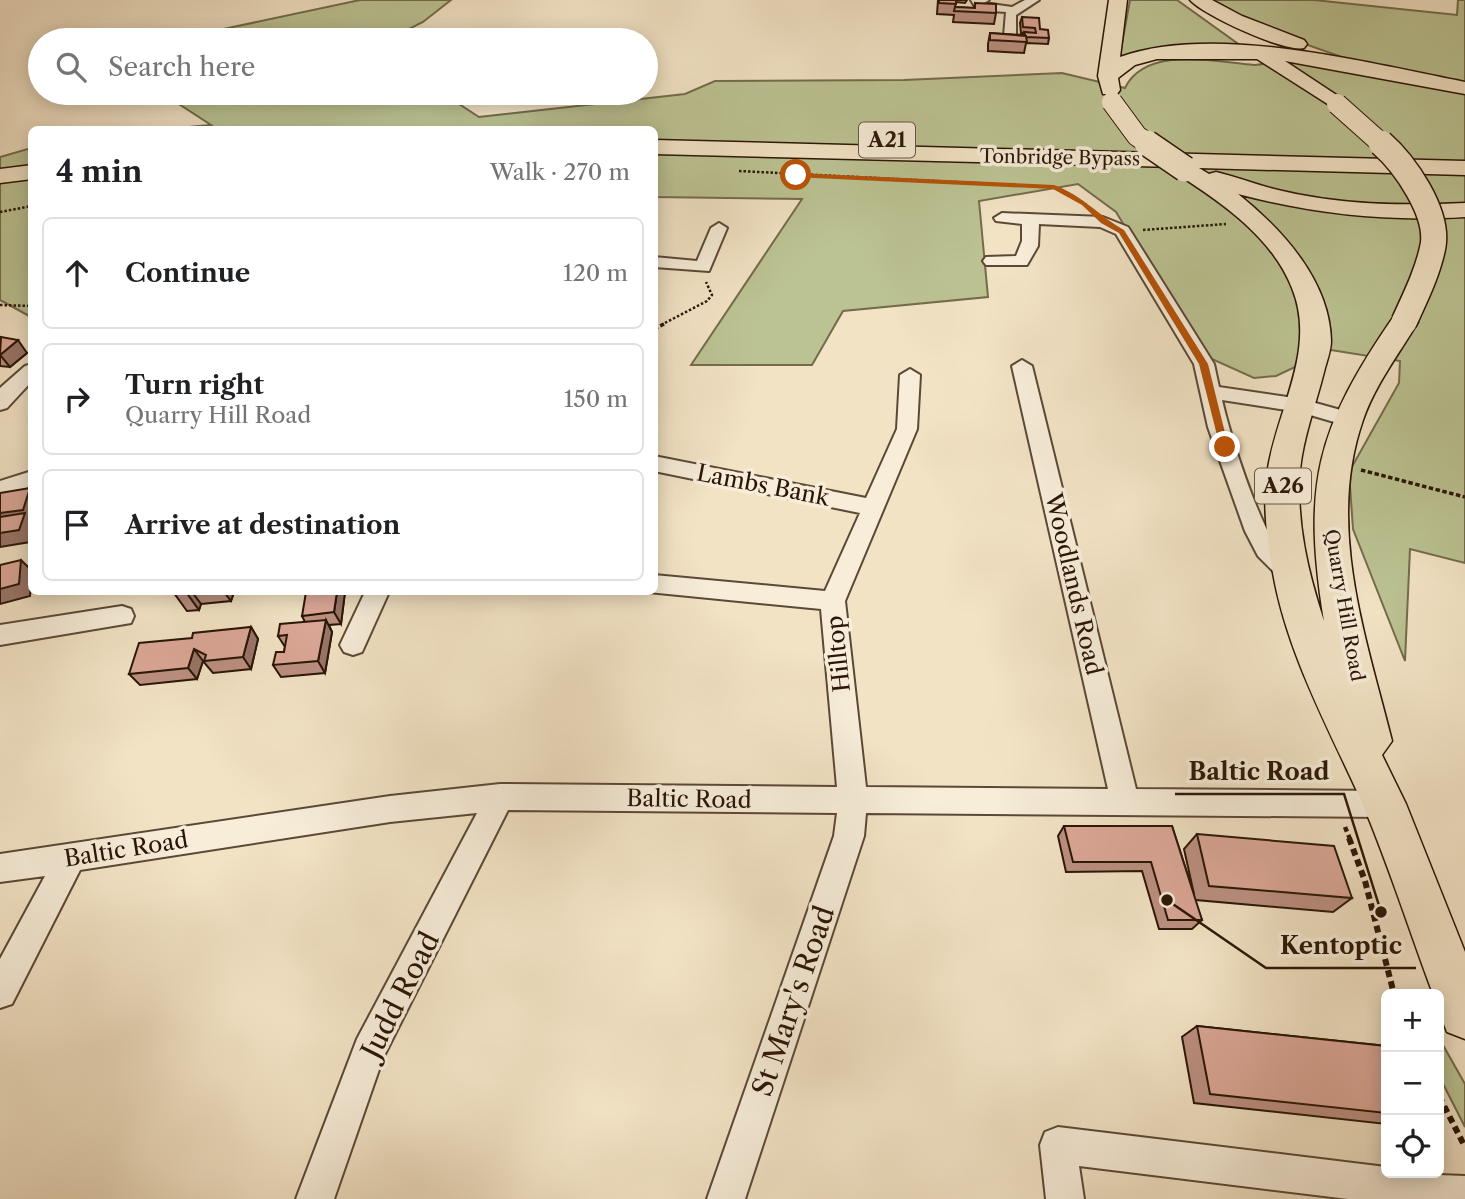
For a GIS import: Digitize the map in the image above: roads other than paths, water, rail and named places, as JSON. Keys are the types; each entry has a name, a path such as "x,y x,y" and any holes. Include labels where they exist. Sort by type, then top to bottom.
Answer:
{"highway":[{"name":"A26","path":"1108,76 1118,0"},
{"name":"Quarry Hill Road","path":"1181,0 1338,104 1395,155 1424,197 1434,243 1423,279 1404,321 1348,419 1336,464 1329,523 1339,590 1384,804"},
{"path":"1199,0 1236,20 1306,48 1402,76"},
{"name":"A26","path":"1108,76 1141,56 1183,50 1248,58 1282,69"},
{"path":"1183,50 1302,57 1465,88"},
{"name":"Quarry Hill Road","path":"1108,76 1112,102 1137,136 1185,169 1226,188 1283,251 1306,288 1317,342 1284,468 1282,512 1292,575 1319,664 1384,804 1460,987"},
{"name":"Tonbridge Bypass","path":"658,135 1465,155"},
{"name":"Tonbridge Bypass","path":"658,147 1465,168"},
{"path":"0,164 28,160"},
{"path":"0,176 28,173"},
{"path":"1226,188 1362,212 1399,214 1465,210"}],"street":[{"path":"985,0 976,2 981,7 1007,8 1033,0"},
{"path":"1007,8 1010,36"},
{"path":"992,261 1014,262 1027,255 1031,245 1030,219 1002,218"},
{"name":"Quarry Hill Road","path":"1030,219 1104,222 1122,231 1203,364 1218,427 1257,531 1270,556 1292,575"},
{"path":"658,263 703,273 719,228"},
{"name":"Woodlands Road","path":"1022,366 1125,802"},
{"path":"0,404 2,397 28,374"},
{"path":"833,601 907,429 910,375"},
{"path":"1212,393 1301,406 1348,419"},
{"name":"Lambs Bank","path":"658,464 872,507"},
{"path":"2,481 28,478"},
{"name":"Hilltop","path":"658,584 833,601 853,802"},
{"path":"353,645 376,595"},
{"path":"0,635 122,616"},
{"name":"Baltic Road","path":"0,868 390,809 500,797 853,802 1384,804"},
{"name":"Judd Road","path":"315,1199 369,1051 500,797"},
{"name":"St Mary's Road","path":"726,1199 849,836 853,802"},
{"path":"0,992 70,858"},
{"path":"1065,1199 1058,1145 1465,1195"}],"place":[{"name":"Kentoptic","path":"1167,900"},
{"name":"Baltic Road","path":"1381,912"}]}
